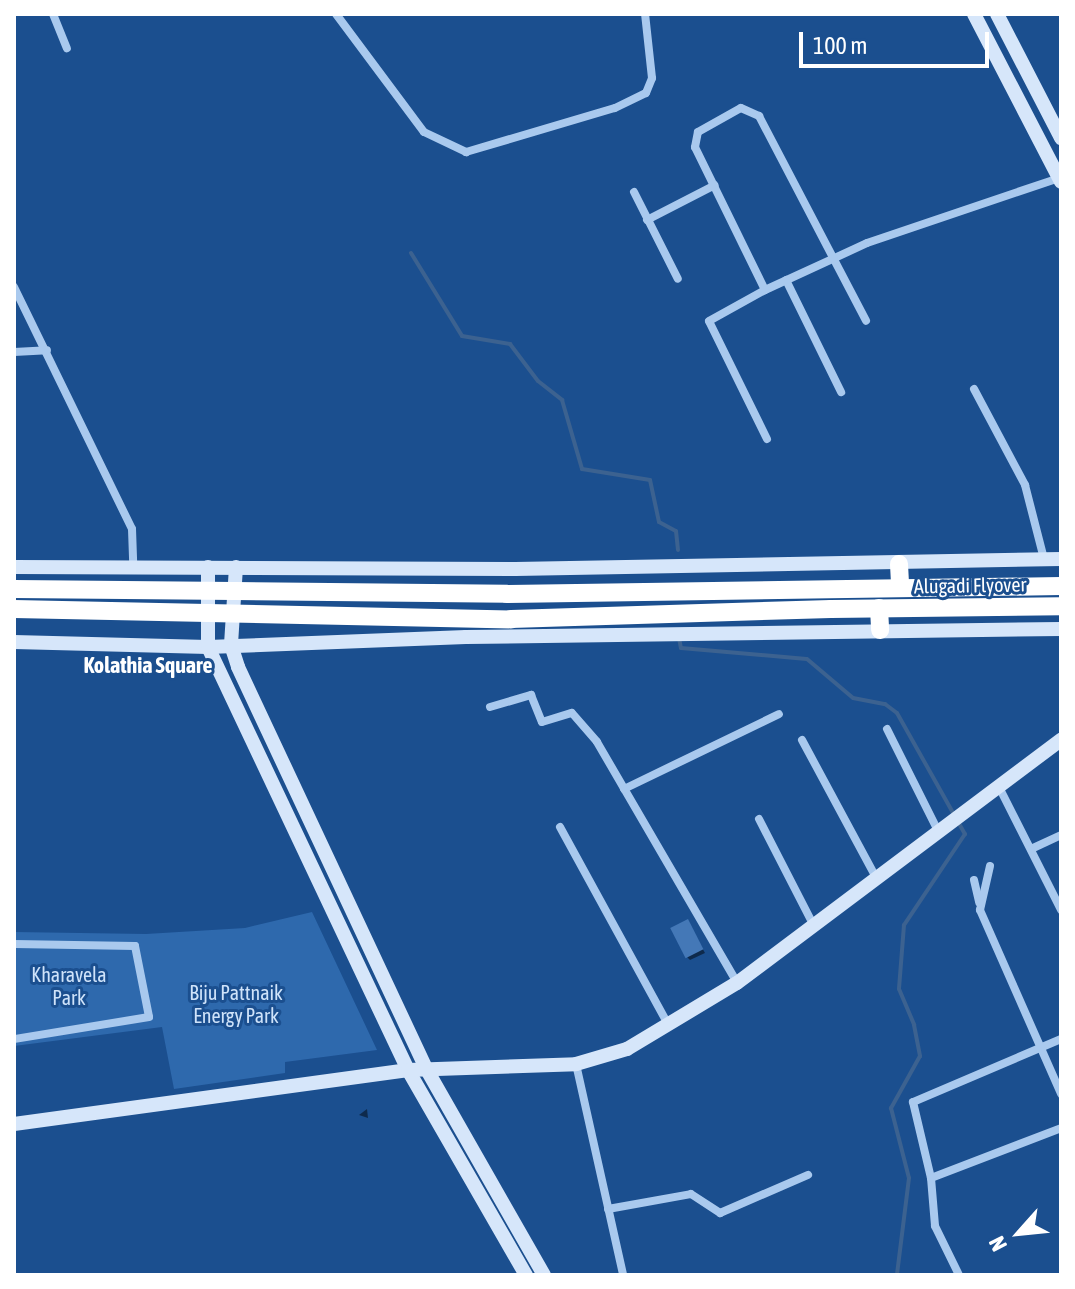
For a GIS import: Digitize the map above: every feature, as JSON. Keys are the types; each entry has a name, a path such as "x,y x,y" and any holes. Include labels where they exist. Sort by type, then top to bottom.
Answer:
{"highway":[{"path":"899,564 900,586"},
{"name":"Alugadi Flyover","path":"14,589 507,594 1061,586"},
{"name":"Alugadi Flyover","path":"14,609 511,619 831,609 1061,606"},
{"path":"879,608 880,630"}],"street":[{"path":"53,14 67,48"},
{"path":"336,14 424,132 466,152 615,108 646,93 652,78 645,14"},
{"path":"767,439 709,321 835,257 1060,180 974,14"},
{"path":"997,14 1061,138"},
{"path":"765,290 695,138 741,108 754,111 835,257 866,321"},
{"path":"647,220 715,185"},
{"path":"634,192 678,279"},
{"path":"786,280 841,392"},
{"path":"14,287 132,529 133,567"},
{"path":"14,352 47,350"},
{"path":"974,389 1025,485 1044,559"},
{"path":"14,567 899,564 1061,559"},
{"path":"208,567 208,647 408,1070 526,1275"},
{"path":"236,567 231,645 427,1070 544,1275"},
{"path":"14,642 208,647 670,634 1061,629"},
{"path":"490,707 531,695 542,722 572,713 597,742 737,983"},
{"path":"624,789 779,714"},
{"path":"887,729 942,831"},
{"path":"802,740 877,879"},
{"path":"14,1124 408,1070 576,1064 627,1049 669,1027 737,983 1061,740"},
{"path":"999,787 1061,910"},
{"path":"759,819 814,926"},
{"path":"560,827 669,1027"},
{"path":"1031,849 1061,835"},
{"path":"980,910 990,866"},
{"path":"974,880 980,910 1061,1094"},
{"path":"14,944 135,946 149,1017 14,1039"},
{"path":"959,1275 935,1226 931,1178 913,1102 1061,1039"},
{"path":"576,1064 623,1275"},
{"path":"931,1178 1061,1128"},
{"path":"608,1209 691,1194 720,1213 808,1175"}],"green space":[{"name":"Biju Pattnaik Energy Park","path":"312,912 377,1050 285,1062 285,1073 174,1089 162,1027 14,1046 14,932 146,934 245,928"}],"building":[{"path":"688,919 703,949 686,958 670,928"}],"waterway":[{"path":"411,253 462,336 510,344 538,381 562,400 582,469 650,480 659,522 676,531 678,550"},
{"path":"679,638 681,648 807,659 853,698 885,704 897,713 965,834 904,925 899,989 914,1025 920,1056 891,1108 909,1178 897,1275"}],"district":[{"name":"Kolathia Square","path":"148,666"}],"park label":[{"name":"Kharavela Park","path":"69,986"}]}
